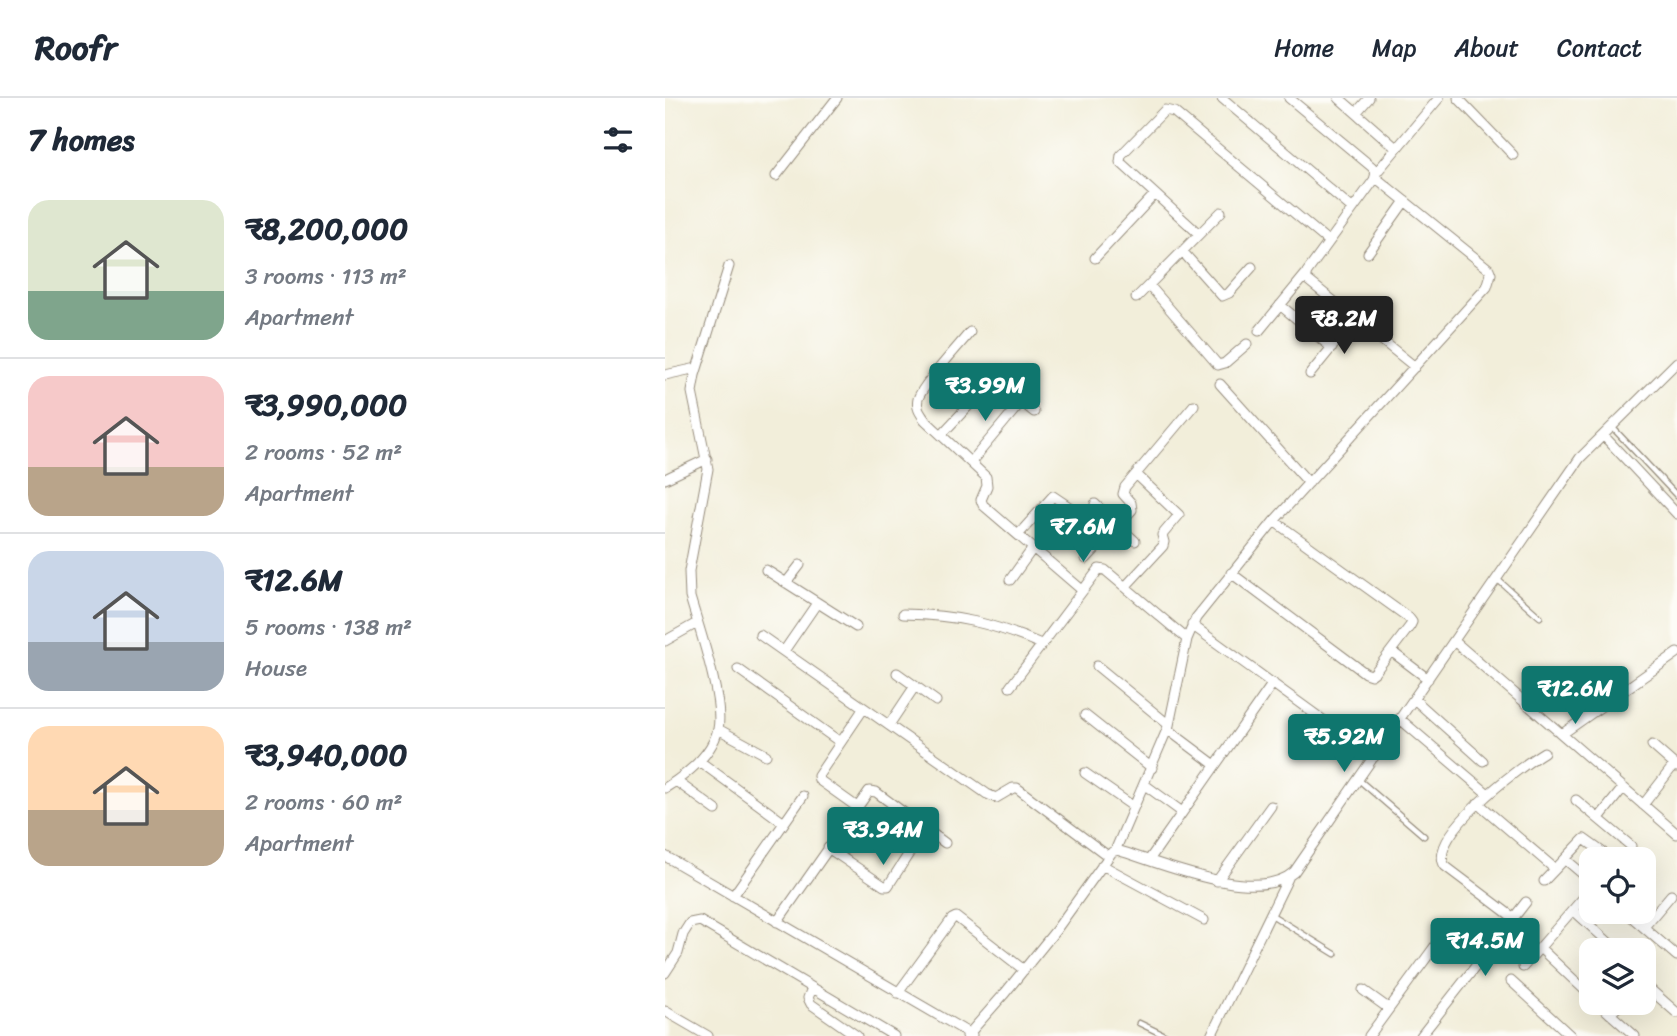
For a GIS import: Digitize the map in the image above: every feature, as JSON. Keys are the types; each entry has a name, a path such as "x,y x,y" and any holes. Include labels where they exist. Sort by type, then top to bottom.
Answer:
{"street":[{"path":"776,176 837,98"},
{"path":"1222,98 1353,209"},
{"path":"665,856 969,1035 1024,970 1111,853 1145,785 1168,727 1192,625 1274,522 1487,287 1491,274 1375,175 1372,167 1355,152 1289,98"},
{"path":"1339,98 1396,148"},
{"path":"1356,113 1369,98"},
{"path":"1259,331 1305,275 1375,175 1439,98"},
{"path":"1458,98 1513,155"},
{"path":"1199,234 1123,166 1119,158 1161,113 1169,110 1329,242"},
{"path":"1095,258 1155,194"},
{"path":"1368,253 1405,201"},
{"path":"1136,298 1221,212"},
{"path":"1182,251 1222,296 1229,293 1252,267"},
{"path":"665,788 699,761 718,729 713,683 690,597 689,571 707,480 707,459 692,391 729,267"},
{"path":"1305,275 1307,281 1415,367"},
{"path":"1149,285 1218,365 1225,363 1247,344"},
{"path":"1280,305 1332,348"},
{"path":"1310,374 1355,319"},
{"path":"970,332 918,397 919,411 986,477 983,505 1082,590"},
{"path":"761,635 992,796 1000,797 1008,790 1017,788 1111,853 1149,860 1217,881 1256,885 1277,883 1294,872 1580,458 1677,362"},
{"path":"665,375 697,368"},
{"path":"941,435 991,382 998,383 1034,412"},
{"path":"1220,384 1309,483"},
{"path":"971,463 1021,402"},
{"path":"1086,559 1132,510 1133,507 1123,491 1194,405"},
{"path":"1603,435 1677,513"},
{"path":"665,479 707,459"},
{"path":"1125,587 1163,546 1162,535 1179,515 1136,474"},
{"path":"1018,535 1053,496 1071,508"},
{"path":"1095,504 1135,541"},
{"path":"1231,573 1368,675 1375,672 1412,622 1274,522"},
{"path":"1010,580 1034,548"},
{"path":"786,583 800,565"},
{"path":"1010,687 1099,569 1105,570 1187,639"},
{"path":"766,570 856,627"},
{"path":"784,651 817,603"},
{"path":"904,614 939,614 974,620 1009,630 1041,645"},
{"path":"665,641 697,623"},
{"path":"1192,625 1374,757"},
{"path":"1454,641 1677,834"},
{"path":"1391,651 1428,679"},
{"path":"1562,734 1677,653"},
{"path":"1097,666 1215,765"},
{"path":"738,669 840,742"},
{"path":"897,673 936,701"},
{"path":"1149,860 1273,683"},
{"path":"890,725 915,686"},
{"path":"1414,699 1483,761"},
{"path":"857,807 819,780 818,776 864,708"},
{"path":"1085,715 1152,768"},
{"path":"1400,719 1488,793"},
{"path":"718,729 766,755"},
{"path":"1643,805 1675,766 1652,745"},
{"path":"1514,918 1442,861 1441,851 1488,793 1543,752"},
{"path":"699,761 784,823"},
{"path":"1085,773 1134,807"},
{"path":"676,781 716,810"},
{"path":"1145,785 1182,812"},
{"path":"1599,818 1623,788"},
{"path":"777,922 869,791 872,790 945,843"},
{"path":"733,896 803,796"},
{"path":"1576,800 1631,846"},
{"path":"1478,803 1555,869"},
{"path":"1217,881 1271,806"},
{"path":"828,848 884,886 888,886 915,844 920,844 930,831"},
{"path":"1544,881 1585,839 1596,847"},
{"path":"1565,859 1579,872"},
{"path":"1102,865 1204,920"},
{"path":"1214,1035 1288,877"},
{"path":"1644,927 1671,895"},
{"path":"1523,967 1579,900"},
{"path":"1421,1036 1526,902"},
{"path":"1573,910 1603,938"},
{"path":"898,993 956,917 1024,970"},
{"path":"665,973 678,953 683,934 690,923 700,921 894,1036"},
{"path":"1640,924 1677,956"},
{"path":"1369,1036 1450,927 1457,928 1490,948"},
{"path":"1539,948 1579,985"},
{"path":"1511,981 1571,1036"},
{"path":"812,988 808,998 811,1004 857,1036"},
{"path":"1363,990 1388,1008"},
{"path":"1656,995 1677,1013"},
{"path":"665,1011 708,1036"},
{"path":"1611,1015 1635,1036"}],"lane":[{"path":"1611,426 1677,496"},
{"path":"1497,579 1539,617"},
{"path":"1358,779 1425,836"},
{"path":"1270,914 1335,954"},
{"path":"1139,1023 1166,1036"}]}
